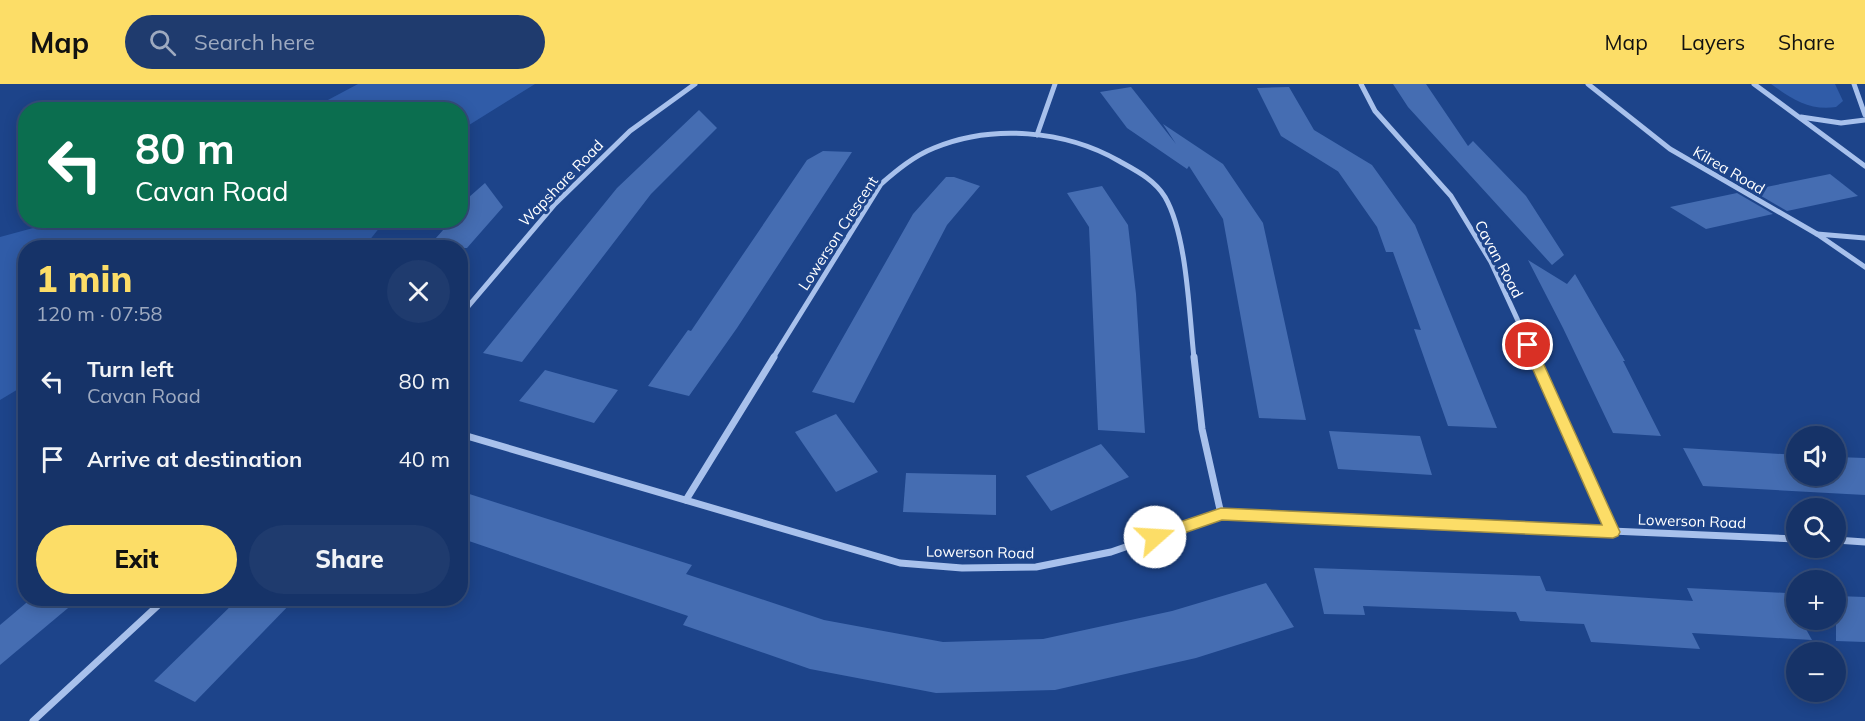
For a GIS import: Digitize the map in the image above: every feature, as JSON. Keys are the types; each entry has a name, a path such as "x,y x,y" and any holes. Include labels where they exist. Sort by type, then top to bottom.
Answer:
{"street":[{"name":"Wapshare Road","path":"468,307 555,204 630,131 695,84"},
{"path":"1037,135 1055,84"},
{"name":"Cavan Road","path":"1361,84 1375,111 1450,196 1491,262 1613,532"},
{"name":"Kilrea Road","path":"1588,84 1670,149 1817,234 1865,267"},
{"path":"1754,84 1865,166"},
{"path":"1796,116 1826,122 1854,122 1865,118 1854,84"},
{"name":"Lowerson Crescent","path":"686,500 881,184 903,164 935,147 994,134 1037,135 1085,145 1119,159 1160,189 1172,209 1180,237 1203,429 1221,514"},
{"path":"1817,234 1865,238"},
{"name":"Lowerson Road","path":"468,436 900,563 962,568 1036,567 1111,552 1221,514 1786,539"},
{"path":"1846,541 1865,542"},
{"path":"33,721 157,606"}],"shaded area":[{"path":"358,84 535,84 468,126 468,102 324,102"},
{"path":"1771,84 1835,84 1843,101 1836,107 1818,107 1802,103"},
{"path":"33,228 379,228 370,240 18,240 18,389 0,400 0,237"}],"building":[{"path":"1393,84 1426,84 1468,146 1473,141 1526,196 1564,255 1552,265 1408,107"},
{"path":"1131,87 1176,144 1163,124 1223,164 1263,223 1306,420 1259,418 1223,219 1189,166 1187,169 1127,128 1100,92"},
{"path":"1289,87 1314,130 1372,165 1415,225 1497,428 1448,426 1414,329 1421,330 1393,252 1386,252 1377,227 1338,171 1281,136 1257,88"},
{"path":"699,110 717,128 651,194 522,362 483,353 617,188"},
{"path":"823,151 852,152 737,328 689,396 648,386 688,330 691,331 807,160"},
{"path":"1830,174 1858,196 1787,211 1751,190"},
{"path":"946,177 954,177 980,186 947,225 854,403 812,392 913,214"},
{"path":"485,183 503,207 468,247 468,240 434,240 445,228 468,228 468,198"},
{"path":"1102,186 1128,225 1136,294 1145,433 1098,430 1089,227 1067,193"},
{"path":"1737,193 1773,214 1706,229 1670,207"},
{"path":"1528,260 1567,284 1575,274 1625,361 1623,361 1661,436 1613,433"},
{"path":"545,370 618,390 594,423 519,401"},
{"path":"836,414 878,472 836,492 795,432"},
{"path":"1329,431 1420,436 1432,475 1338,469"},
{"path":"1101,444 1129,477 1051,511 1026,476"},
{"path":"1683,448 1786,454 1786,486 1846,486 1846,457 1865,458 1865,495 1703,486"},
{"path":"906,473 996,475 996,515 903,512"},
{"path":"468,494 692,565 686,574 824,620 943,642 1043,639 1172,611 1266,583 1294,627 1196,658 1055,690 936,693 810,669 683,625 688,616 468,541"},
{"path":"1314,568 1540,576 1546,591 1693,601 1687,588 1786,593 1786,630 1806,630 1812,640 1692,633 1700,649 1591,642 1584,624 1520,621 1516,612 1363,606 1365,615 1324,614"},
{"path":"1846,596 1865,597 1865,642 1836,641 1836,630 1846,630"},
{"path":"23,606 70,606 0,665 0,625"},
{"path":"231,606 288,606 195,702 154,681"}],"route":[{"path":"1155,537 1221,514 1613,532 1528,345"}]}
